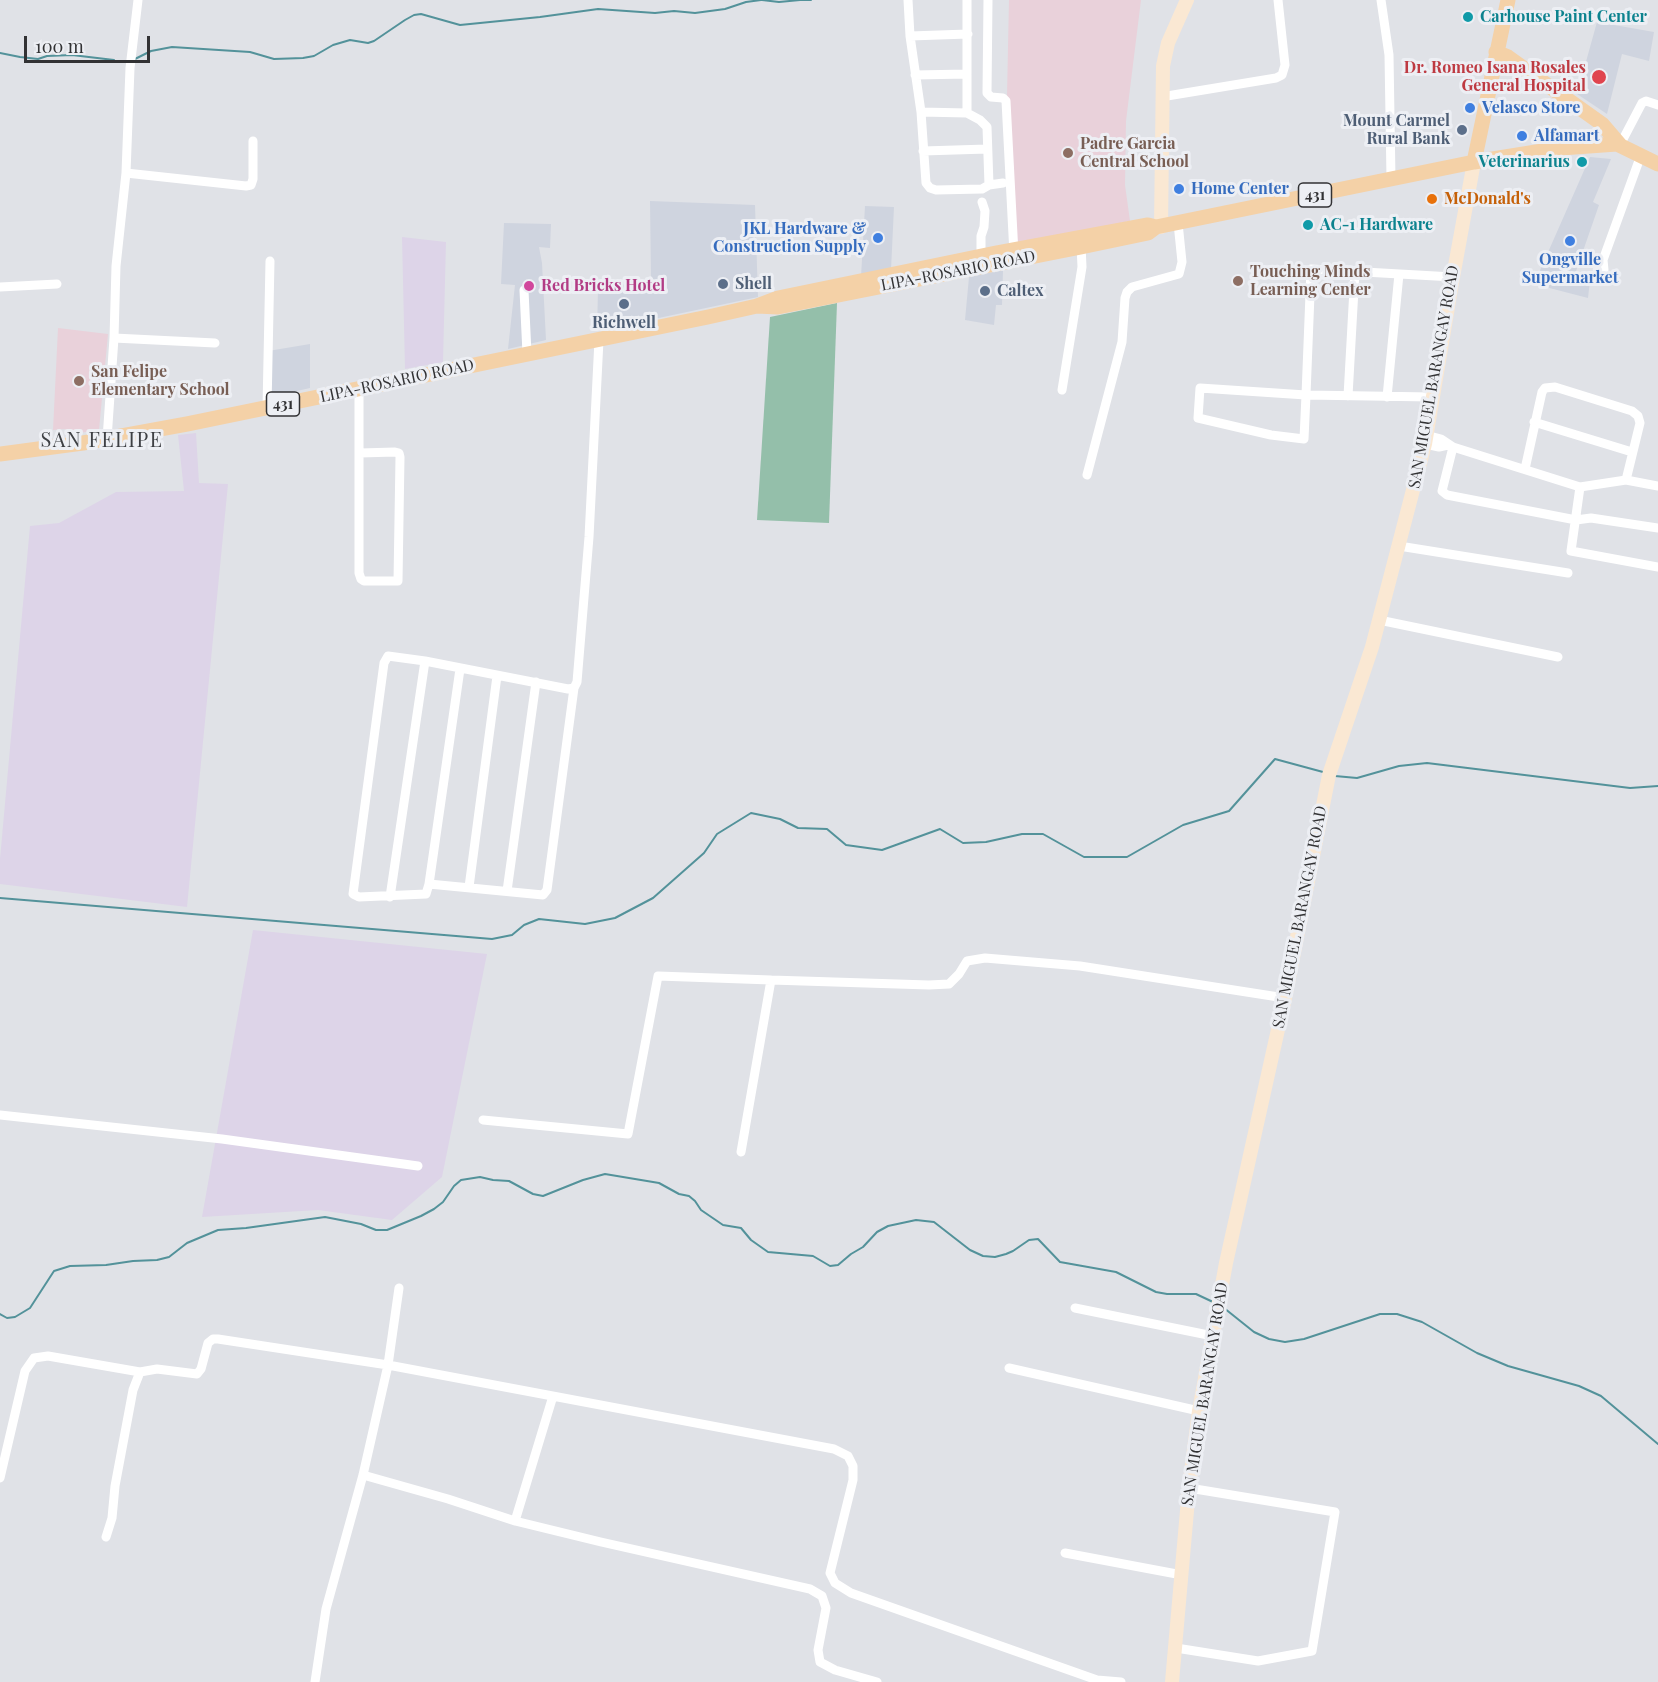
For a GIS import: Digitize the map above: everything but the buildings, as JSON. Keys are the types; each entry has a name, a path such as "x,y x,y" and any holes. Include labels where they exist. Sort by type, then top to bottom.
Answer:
{"main road":[{"path":"1474,162 1508,0"},
{"path":"1496,52 1512,60 1602,124 1620,145"},
{"name":"LIPA-ROSARIO ROAD","path":"0,454 106,439 359,390 757,306 778,298 1148,233 1159,227 1474,162 1561,148 1620,145 1658,164"}],"street":[{"path":"106,439 114,338 116,266 126,173 130,68 138,0"},
{"path":"908,0 910,36 921,112 926,183 930,188 936,190 986,187 1003,183"},
{"path":"967,0 967,113"},
{"path":"987,0 987,93 991,97 1003,98 1006,101 1014,255"},
{"path":"1159,227 1163,66 1167,48 1187,0"},
{"path":"1161,97 1276,78 1282,75 1285,65 1278,0"},
{"path":"1381,0 1389,56 1391,179"},
{"path":"910,36 968,34"},
{"path":"915,75 967,74"},
{"path":"1620,145 1642,104 1646,101 1658,105"},
{"path":"921,112 967,113 985,124 986,187 979,227 981,262"},
{"path":"126,173 251,185 253,141"},
{"path":"923,151 987,149"},
{"path":"1604,270 1603,260 1641,155"},
{"name":"SAN MIGUEL BARANGAY ROAD","path":"1172,1682 1189,1488 1199,1411 1235,1219 1285,998 1329,775 1372,647 1426,440 1474,162"},
{"path":"1087,475 1122,342 1127,292 1132,287 1179,274 1182,262 1178,223"},
{"path":"1062,390 1082,267 1081,243"},
{"path":"267,408 270,261"},
{"path":"1432,397 1306,395 1200,388 1198,418 1271,435 1304,439 1306,395 1311,269 1453,277"},
{"path":"1348,396 1355,271"},
{"path":"1387,397 1399,274"},
{"path":"0,287 57,284"},
{"path":"524,290 527,354"},
{"path":"114,338 215,343"},
{"path":"429,884 543,895 547,890 574,688 577,682 589,537 599,340"},
{"path":"1525,469 1542,392 1545,388 1554,387 1632,411 1638,416 1640,423 1626,480"},
{"path":"359,390 359,573 364,581 398,581 399,453 360,453"},
{"path":"1534,422 1632,452"},
{"path":"1426,440 1441,439 1451,446 1580,487 1626,480 1658,486"},
{"path":"1451,446 1442,491 1447,495 1575,520 1591,518 1658,528"},
{"path":"1580,487 1571,550 1658,567"},
{"path":"1399,546 1568,573"},
{"path":"1379,620 1558,657"},
{"path":"460,669 426,894 358,897 353,894 353,888 384,663 388,656 574,688"},
{"path":"390,897 424,661"},
{"path":"469,887 497,676"},
{"path":"507,891 536,682"},
{"path":"483,1120 628,1134 658,976 929,986 949,984 967,961 984,958 1080,966 1285,998"},
{"path":"741,1152 771,980"},
{"path":"0,1115 222,1139 418,1166"},
{"path":"315,1682 326,1609 363,1475 388,1365 399,1288"},
{"path":"1075,1308 1213,1336"},
{"path":"0,1478 25,1371 34,1358 48,1356 140,1372 157,1369 197,1374 201,1369 208,1343 213,1339 218,1339 388,1365 834,1449 848,1456 853,1466 853,1480 830,1573 835,1583 851,1593 1097,1680 1121,1682"},
{"path":"1009,1368 1199,1411"},
{"path":"106,1537 112,1518 115,1486 133,1390 140,1372"},
{"path":"515,1521 554,1396"},
{"path":"363,1475 447,1498 515,1521 810,1589 822,1596 826,1608 818,1650 820,1662 835,1670 877,1682"},
{"path":"1176,1648 1258,1661 1312,1651 1335,1512 1189,1488"},
{"path":"1065,1552 1182,1575"}],"shaded area":[{"name":"Padre Garcia Central School","path":"1009,0 1141,0 1126,121 1125,185 1130,221 1015,246 1007,95"},
{"name":"Dr. Romeo Isana Rosales General Hospital","path":"1597,22 1654,32 1649,61 1622,54 1607,114 1577,94"},
{"name":"Ongville Supermarket","path":"1590,157 1611,159 1593,202 1599,205 1574,277 1590,280 1588,298 1534,284"},
{"path":"650,201 755,205 758,297 597,331 598,290 651,278"},
{"name":"JKL Hardware & Construction Supply","path":"865,206 894,207 891,270 861,277"},
{"name":"Red Bricks Hotel","path":"504,223 551,224 550,248 539,247 546,340 508,349 515,285 501,284"},
{"path":"402,237 446,242 443,362 405,369"},
{"name":"Caltex","path":"1003,270 1002,305 996,305 994,325 965,320 969,277"},
{"name":"San Felipe Elementary School","path":"58,328 108,334 99,430 66,435 65,429 53,430"},
{"path":"310,344 310,388 266,398 268,351"},
{"path":"196,433 199,483 228,484 187,907 0,884 0,859 30,526 59,523 116,492 184,491 178,435"},
{"path":"253,930 487,954 442,1177 392,1220 318,1210 202,1217"}],"green space":[{"path":"837,303 829,523 757,520 770,317"}],"waterway":[{"path":"135,59 151,51 172,47 250,52 274,59 303,58 314,56 333,45 350,40 368,43 374,41 405,20 421,14 460,25 598,9 695,13 725,9 761,0"},
{"path":"762,0 779,2 800,0"},
{"path":"800,0 811,0"},
{"path":"0,53 38,59 47,56 72,55 114,60"},
{"path":"0,898 492,939 512,935 524,925 539,919 585,924 615,918 653,898 704,853 717,834 751,813 780,819 798,828 827,829 846,845 882,850 940,829 963,843 986,842 1022,834 1043,834 1084,857 1127,857 1183,825 1229,811 1275,759 1323,772"},
{"path":"1335,776 1357,778 1399,766 1427,763 1630,788 1658,786"},
{"path":"0,1314 7,1318 15,1317 30,1308 54,1271 70,1266 157,1260 169,1257 187,1243 218,1230 325,1217 361,1224 376,1230 387,1230 434,1209 443,1202 461,1180 480,1177 509,1181 533,1194 543,1196 605,1174 659,1183 679,1194 689,1196 701,1210 723,1225 741,1228 751,1240 768,1252 813,1256 830,1266 838,1265 863,1247 877,1232 888,1226 916,1220 934,1222 970,1250 983,1256 995,1257 1006,1254 1029,1240 1038,1239 1060,1262 1116,1272 1156,1292 1196,1294 1213,1302"},
{"path":"1224,1308 1254,1332 1269,1339 1285,1342 1304,1339 1380,1314 1397,1314 1422,1322 1477,1353 1508,1366 1579,1386 1601,1396 1658,1444"}],"place":[{"name":"Carhouse Paint Center","path":"1468,17"},
{"name":"Dr. Romeo Isana Rosales General Hospital","path":"1599,77"},
{"name":"Velasco Store","path":"1470,108"},
{"name":"Mount Carmel Rural Bank","path":"1462,130"},
{"name":"Alfamart","path":"1522,136"},
{"name":"Padre Garcia Central School","path":"1068,153"},
{"name":"Veterinarius","path":"1582,162"},
{"name":"Home Center","path":"1179,189"},
{"name":"McDonald's","path":"1432,199"},
{"name":"AC-1 Hardware","path":"1308,225"},
{"name":"JKL Hardware & Construction Supply","path":"878,238"},
{"name":"Ongville Supermarket","path":"1570,241"},
{"name":"Touching Minds Learning Center","path":"1238,281"},
{"name":"Shell","path":"723,284"},
{"name":"Red Bricks Hotel","path":"529,286"},
{"name":"Caltex","path":"985,291"},
{"name":"Richwell","path":"624,304"},
{"name":"San Felipe Elementary School","path":"79,381"}],"district":[{"name":"SAN FELIPE","path":"102,441"}]}
